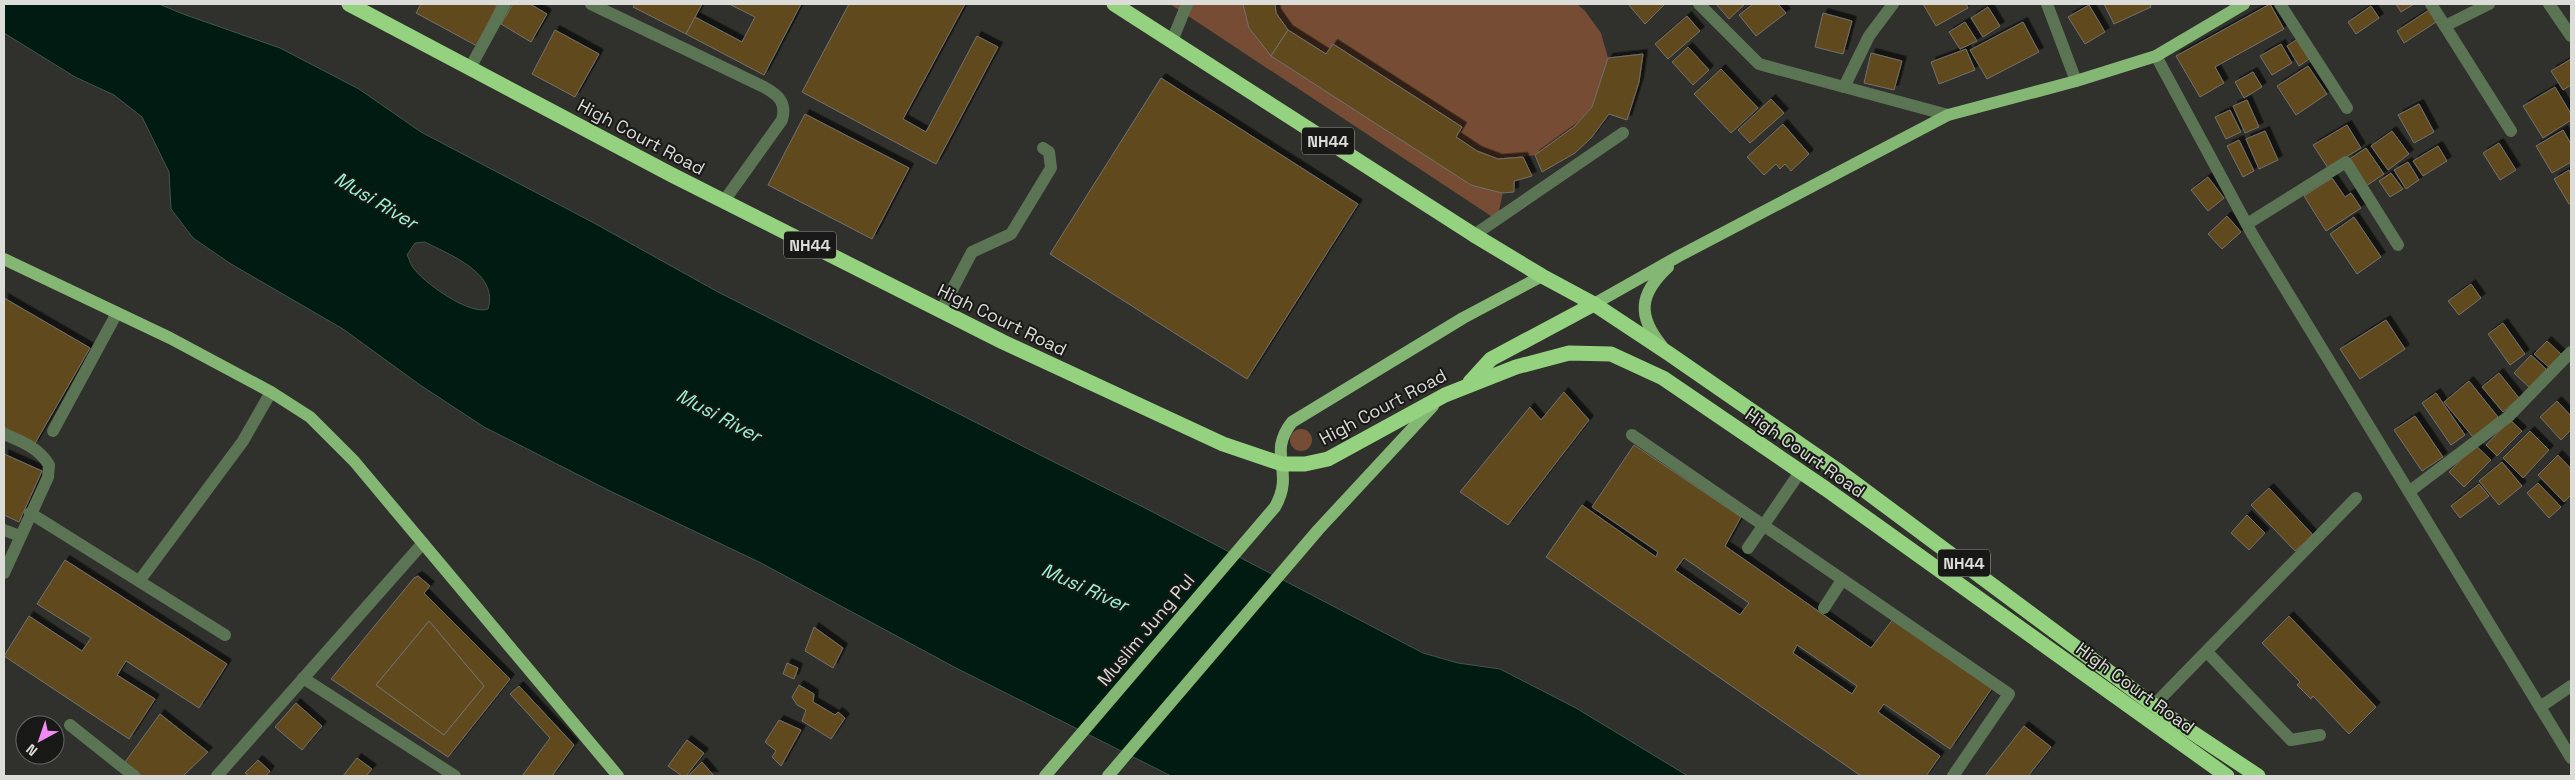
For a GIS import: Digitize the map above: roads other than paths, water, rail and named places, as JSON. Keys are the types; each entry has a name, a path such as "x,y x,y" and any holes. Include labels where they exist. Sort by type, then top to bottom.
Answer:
{"highway":[{"name":"High Court Road","path":"349,4 724,201 941,311 1223,444 1282,464 1305,464 1328,459 1445,395 1468,384 1516,367 1569,353 1612,354 1663,378 1800,472 2227,776"},
{"name":"High Court Road","path":"1114,4 1474,234 1542,276 1594,304 1668,352 1840,472 2154,705 2258,776"},
{"path":"1468,384 1491,359 1594,304"}],"main road":[{"path":"1594,304 1678,256 1948,115 2076,81 2156,56 2244,4"},
{"path":"1668,352 1649,331 1645,316 1645,298 1654,282 1678,256"},
{"path":"4,259 117,313 271,392 310,417 354,461 618,776"},
{"name":"Muslim Jung Pul","path":"1045,776 1274,507 1282,494 1285,479 1279,449 1283,434 1292,422 1464,318 1542,276"},
{"path":"1108,776 1318,530 1369,477 1404,435 1445,395"}],"street":[{"path":"470,68 505,4"},
{"path":"591,4 764,87 781,98 784,108 782,120 724,201"},
{"path":"1172,41 1187,4"},
{"path":"1699,4 1759,64 1948,115"},
{"path":"1844,87 1870,36 1893,4"},
{"path":"2047,4 2076,81"},
{"path":"2280,4 2347,108"},
{"path":"2431,4 2512,131"},
{"path":"2445,26 2489,4"},
{"path":"2549,4 2571,36"},
{"path":"2156,56 2247,224 2571,758"},
{"path":"1474,234 1623,133"},
{"path":"941,311 972,252 1011,234 1051,168 1049,152 1044,148"},
{"path":"2247,224 2346,162 2398,245"},
{"path":"53,431 117,313"},
{"path":"2410,491 2508,417 2571,352"},
{"path":"140,580 243,440 271,392"},
{"path":"4,434 24,443 44,456 49,465 48,477 4,573"},
{"path":"1632,435 2009,694 1953,776"},
{"path":"1748,548 1800,472"},
{"path":"2154,705 2356,498"},
{"path":"30,513 140,580 225,635"},
{"path":"4,530 20,536"},
{"path":"217,776 422,543"},
{"path":"1824,608 1842,580"},
{"path":"2207,652 2291,740 2320,735"},
{"path":"303,678 455,776"},
{"path":"2540,707 2571,686"},
{"path":"70,725 134,776"}],"water":[{"name":"Musi River","path":"4,4 159,4 280,48 359,89 421,132 594,223 718,292 1147,509 1423,653 1458,663 1500,669 1576,708 1688,776 1171,776 956,668 761,563 610,491 484,427 420,385 343,329 231,264 193,238 171,209 169,172 142,117 114,95 75,77 4,33","holes":["425,242 459,259 479,275 486,285 489,296 488,309 480,310 459,303 417,273 407,255 415,243"]}]}
